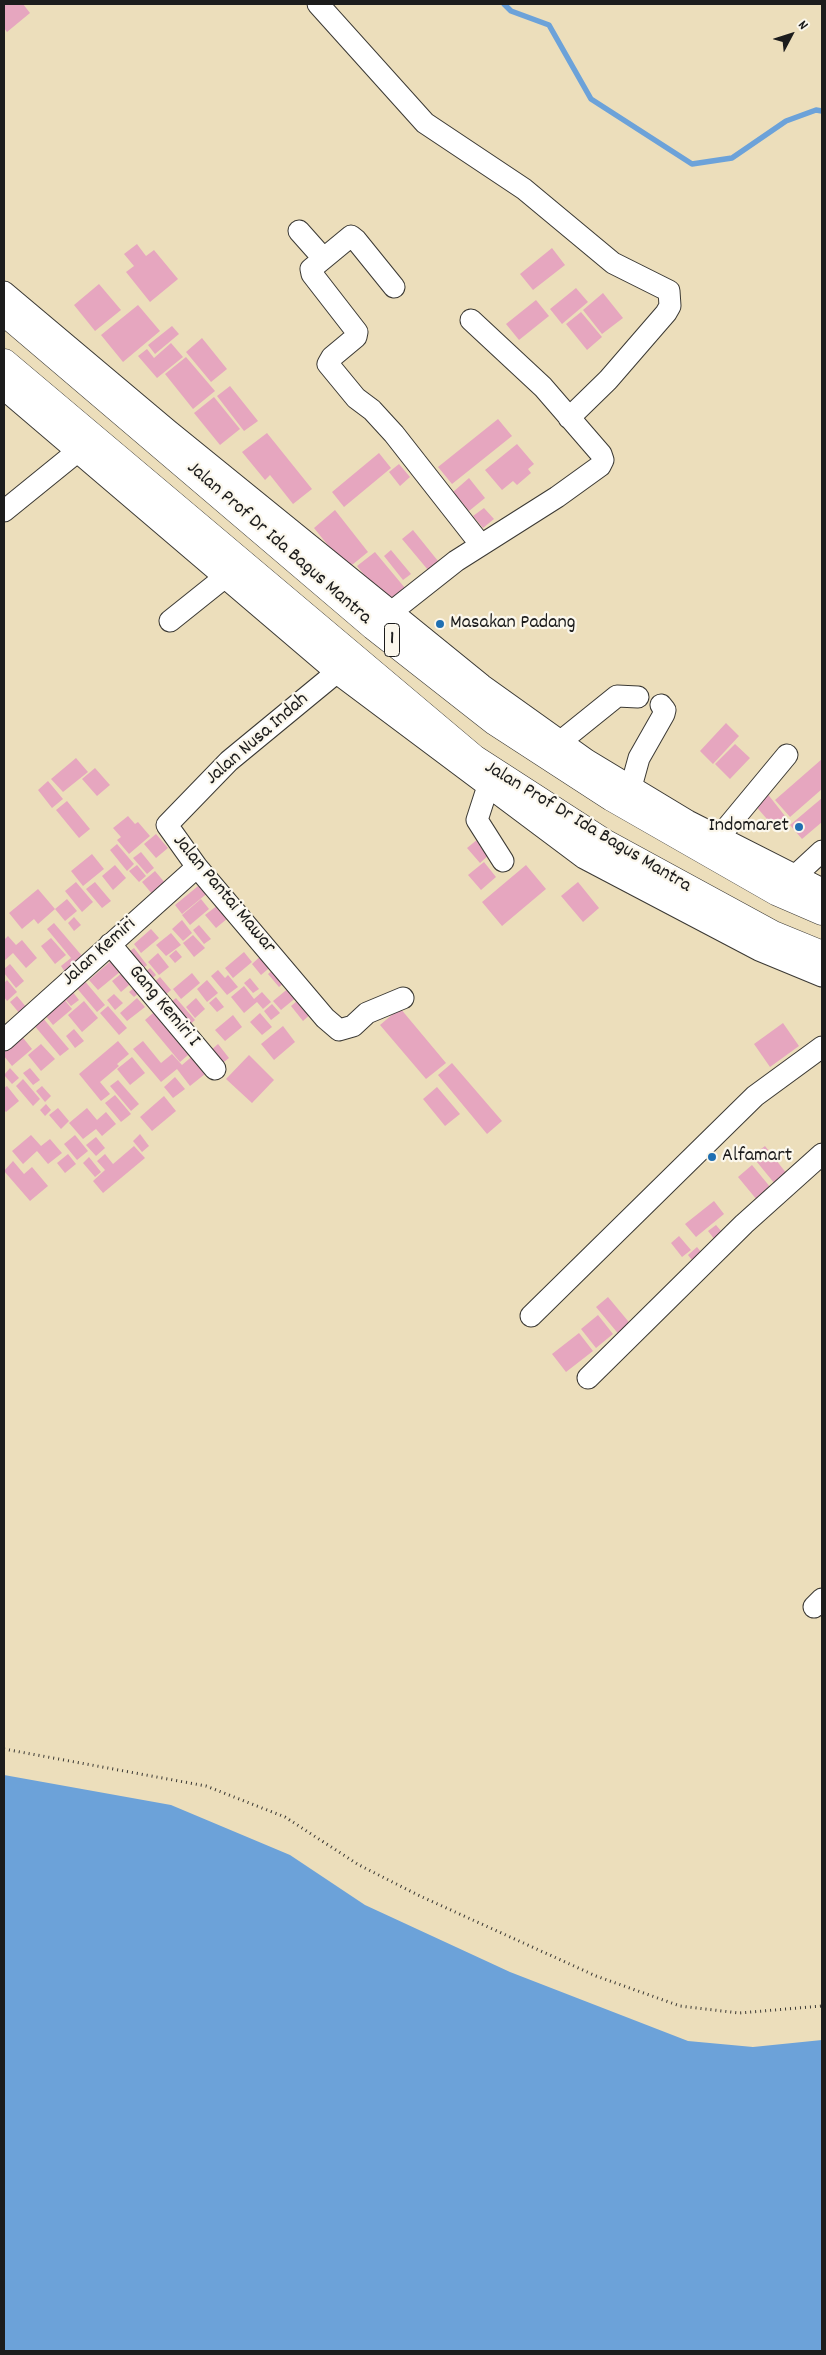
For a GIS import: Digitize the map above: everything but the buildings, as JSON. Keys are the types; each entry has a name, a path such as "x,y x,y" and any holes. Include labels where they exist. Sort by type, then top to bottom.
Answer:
{"highway":[{"name":"Jalan Prof Dr Ida Bagus Mantra","path":"6,303 382,619 495,720 553,748 612,797 778,892 822,911"},
{"name":"Jalan Prof Dr Ida Bagus Mantra","path":"4,363 345,665 474,759 604,843 773,936 822,955"}],"street":[{"path":"318,4 425,123 524,189 613,264 669,292 670,306 666,313 608,380 569,418"},
{"path":"299,231 323,258"},
{"path":"394,288 354,237 348,238 311,269 312,274 357,332 356,336 329,360 329,367 356,398 372,410 394,434 481,545"},
{"path":"382,619 456,561 557,496 600,466 603,460 601,454 543,387 471,320"},
{"path":"8,399 78,451 225,577 345,665 488,786 584,858 759,950 822,976"},
{"path":"4,511 78,451"},
{"path":"170,621 225,577"},
{"name":"Jalan Nusa Indah","path":"167,825 229,761 345,665"},
{"path":"638,697 617,696 553,748 631,787 688,821 822,888"},
{"path":"631,787 639,758 664,714 665,710 661,705"},
{"path":"719,837 788,755"},
{"path":"488,786 478,817 478,824 503,860"},
{"name":"Jalan Pantai Mawar","path":"167,825 197,867 325,1018 339,1030 353,1026 367,1013 403,998"},
{"path":"796,876 822,851"},
{"name":"Jalan Kemiri","path":"4,1040 197,867"},
{"name":"Gang Kemiri I","path":"110,944 215,1069"},
{"path":"531,1316 756,1096 822,1047"},
{"path":"588,1378 786,1184 822,1154"}],"path":[{"path":"4,1749 206,1786 285,1817 359,1865 420,1896 596,1976 680,2006 739,2013 822,2006"}],"water":[{"path":"4,1775 171,1805 290,1855 365,1905 510,1972 688,2041 753,2047 822,2040 822,2351 4,2351"}],"waterway":[{"path":"504,4 511,11 549,25 591,99 692,164 732,158 786,121 816,110 822,111"}],"place":[{"name":"Masakan Padang","path":"440,624"},
{"name":"Indomaret","path":"799,827"},
{"name":"Alfamart","path":"712,1157"}]}
